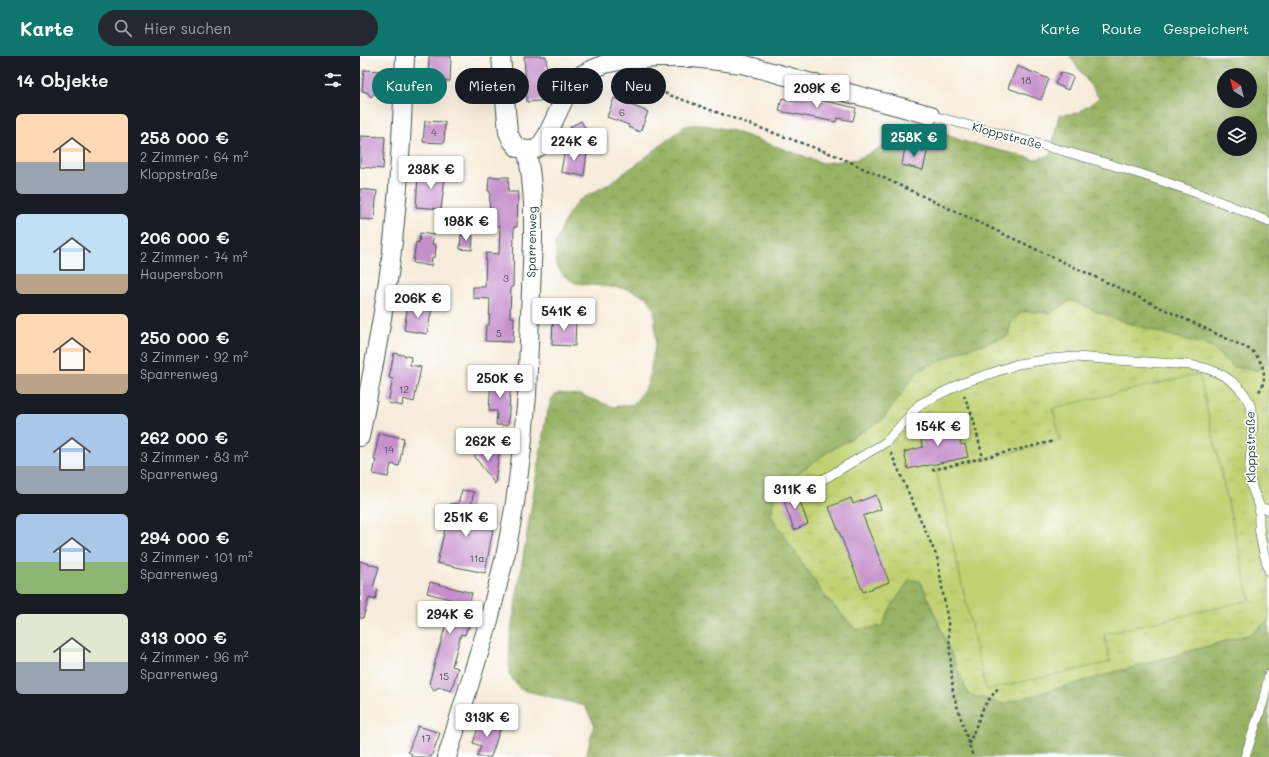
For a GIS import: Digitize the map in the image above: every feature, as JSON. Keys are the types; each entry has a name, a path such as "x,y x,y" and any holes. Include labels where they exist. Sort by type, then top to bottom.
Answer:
{"street":[{"path":"360,437 378,349 390,266 398,183 405,56"},
{"path":"501,56 508,132 512,141 518,148 527,150"},
{"name":"Kloppstraße","path":"527,150 533,150 539,147 546,137 569,90 576,80 593,69 603,60 694,57 742,64 930,114"},
{"name":"Sparrenweg","path":"447,757 488,624 506,552 515,504 527,395 533,238 532,177 527,150"}],"lane":[{"name":"Kloppstraße","path":"930,114 1121,167 1209,198 1269,222"},
{"name":"Kloppstraße","path":"819,482 886,442 920,404 960,384 1018,364 1075,357 1176,364 1207,368 1221,374 1233,383 1241,390 1248,400 1253,420 1249,476 1252,490 1260,507"},
{"path":"1269,510 1260,507 1258,516 1260,534 1269,571"},
{"path":"1245,757 1263,702 1269,675"}],"path":[{"path":"624,60 632,75 645,86 837,156 1251,350 1258,356 1266,372 1260,391 1248,400"},
{"path":"960,384 973,418 983,458"},
{"path":"932,470 1054,441"},
{"path":"886,442 937,557 948,622 953,693 973,757"},
{"path":"969,744 984,706 998,688"}],"green space":[{"path":"1070,56 1269,56 1269,362 1257,370 1234,367 1210,346 1112,318 1071,300 1051,313 1023,311 1011,322 1008,336 962,351 918,371 882,420 826,453 792,478 774,495 771,516 823,594 856,630 882,626 891,607 910,579 921,582 968,694 1002,704 1251,634 1269,620 1269,757 586,757 594,724 585,706 520,689 509,674 510,637 546,417 552,398 558,393 580,395 614,407 634,404 648,384 656,341 654,308 647,297 628,289 575,283 563,275 557,266 555,245 567,216 578,201 607,185 641,161 685,126 700,124 730,130 823,163 858,159 892,142 898,131 912,122 966,142 1034,159 1050,156 1059,115 1078,113 1099,98"},
{"path":"1070,300 1112,318 1210,346 1234,367 1257,370 1269,362 1269,620 1251,634 1002,704 968,694 921,582 891,607 882,627 856,630 823,594 771,516 774,495 792,478 826,453 882,420 918,371 962,351 1008,336 1011,322 1023,311 1051,313"},
{"path":"1199,374 1250,600 1104,634 1110,662 986,690 936,470 1060,441 1053,408"}],"building":[{"path":"429,56 451,56 450,81 447,81 447,68 428,68"},
{"path":"524,56 546,56 547,68 537,68 537,101 529,102 529,68 525,68"},
{"path":"1017,66 1049,79 1041,100 1008,88"},
{"path":"364,70 372,70 372,96 371,97 367,92 362,91"},
{"path":"1061,72 1073,77 1068,90 1055,84"},
{"path":"794,94 856,108 853,121 837,118 836,122 779,111 782,98 793,101"},
{"path":"612,104 629,104 648,112 640,132 628,127 629,125 607,117"},
{"path":"425,121 445,122 444,143 423,142"},
{"path":"581,121 588,133 576,139 570,127"},
{"path":"360,136 385,137 383,169 360,167"},
{"path":"905,147 927,152 923,170 902,165"},
{"path":"565,148 587,151 584,176 561,172"},
{"path":"431,169 446,170 441,209 416,207 418,175 431,176"},
{"path":"489,177 509,177 508,192 518,192 517,227 514,227 513,287 511,287 510,317 514,317 513,342 485,341 486,325 489,325 490,299 473,298 473,287 485,287 486,253 499,254 500,226 489,226"},
{"path":"360,189 377,191 374,220 360,219"},
{"path":"420,233 434,235 432,244 436,245 435,257 432,257 431,266 413,263 416,242 419,243"},
{"path":"461,235 473,236 472,250 460,249"},
{"path":"408,304 432,308 427,334 404,330"},
{"path":"553,318 576,319 575,346 552,345"},
{"path":"394,353 411,357 410,365 421,367 414,402 403,399 402,406 388,403 393,379 389,378"},
{"path":"491,377 511,379 508,425 496,425 497,411 489,411"},
{"path":"955,418 961,445 965,444 968,457 908,469 904,452 923,447 921,440 940,436 937,422"},
{"path":"379,433 404,438 399,466 391,464 388,477 373,474"},
{"path":"476,448 499,452 495,484 475,457"},
{"path":"462,490 474,492 468,518 494,523 485,573 437,563 451,503 458,504"},
{"path":"796,491 808,524 794,530 782,496"},
{"path":"876,495 881,509 863,516 889,582 863,592 829,507 851,498 853,504"},
{"path":"360,561 379,567 373,587 378,589 375,600 369,598 363,618 360,618"},
{"path":"430,582 472,593 468,609 472,610 468,629 467,628 465,635 461,634 452,666 458,668 451,691 439,687 434,690 429,683 453,600 427,593"},
{"path":"481,719 501,726 491,757 477,757 481,746 473,743"},
{"path":"418,726 440,733 431,757 410,757 412,754 408,752"}]}
